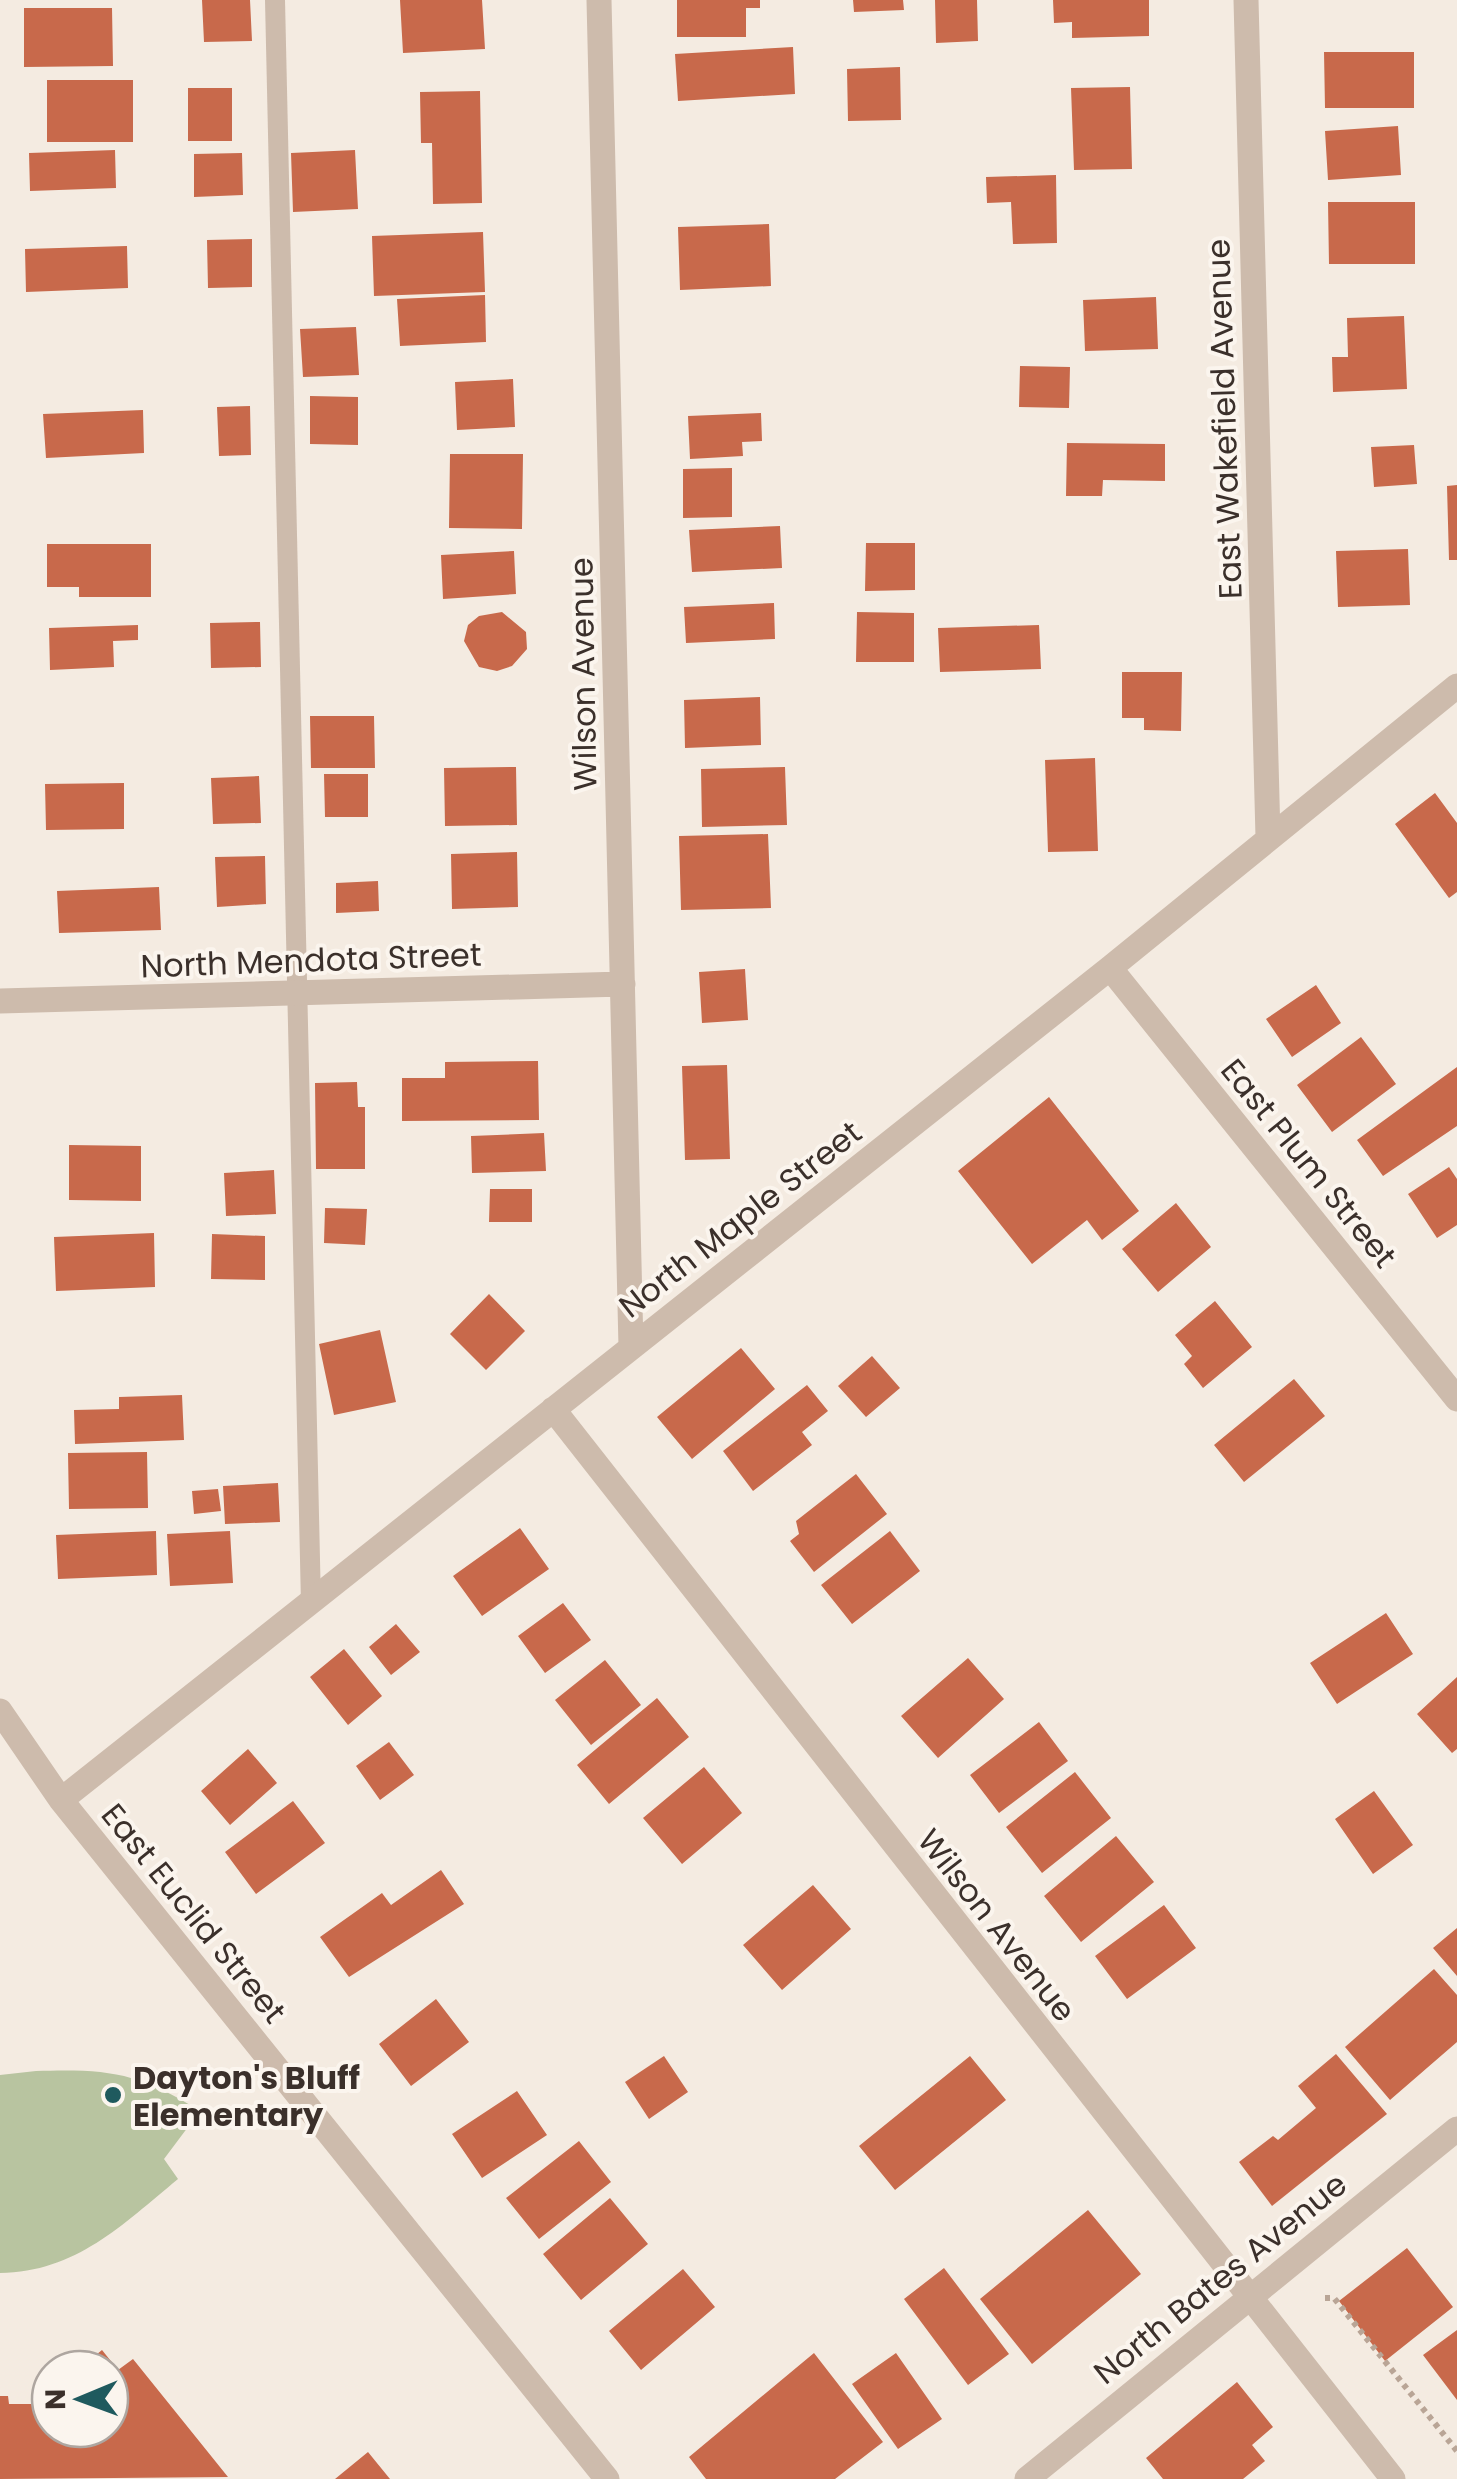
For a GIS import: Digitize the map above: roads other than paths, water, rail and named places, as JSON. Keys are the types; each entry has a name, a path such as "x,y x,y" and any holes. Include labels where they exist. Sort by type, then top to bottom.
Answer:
{"street":[{"name":"Wilson Avenue","path":"600,0 631,1347"},
{"name":"East Wakefield Avenue","path":"1246,0 1268,837"},
{"name":"North Maple Street","path":"61,1800 1110,968 1457,686"},
{"name":"East Plum Street","path":"1110,968 1457,1399"},
{"name":"North Mendota Street","path":"0,1001 623,984"},
{"name":"Wilson Avenue","path":"553,1409 1393,2479"},
{"name":"East Euclid Street","path":"0,1711 61,1800 607,2479"},
{"name":"North Bates Avenue","path":"1026,2479 1457,2129"}],"lane":[{"path":"275,0 310,1604"}],"place":[{"name":"Dayton's Bluff Elementary","path":"113,2095"}]}
